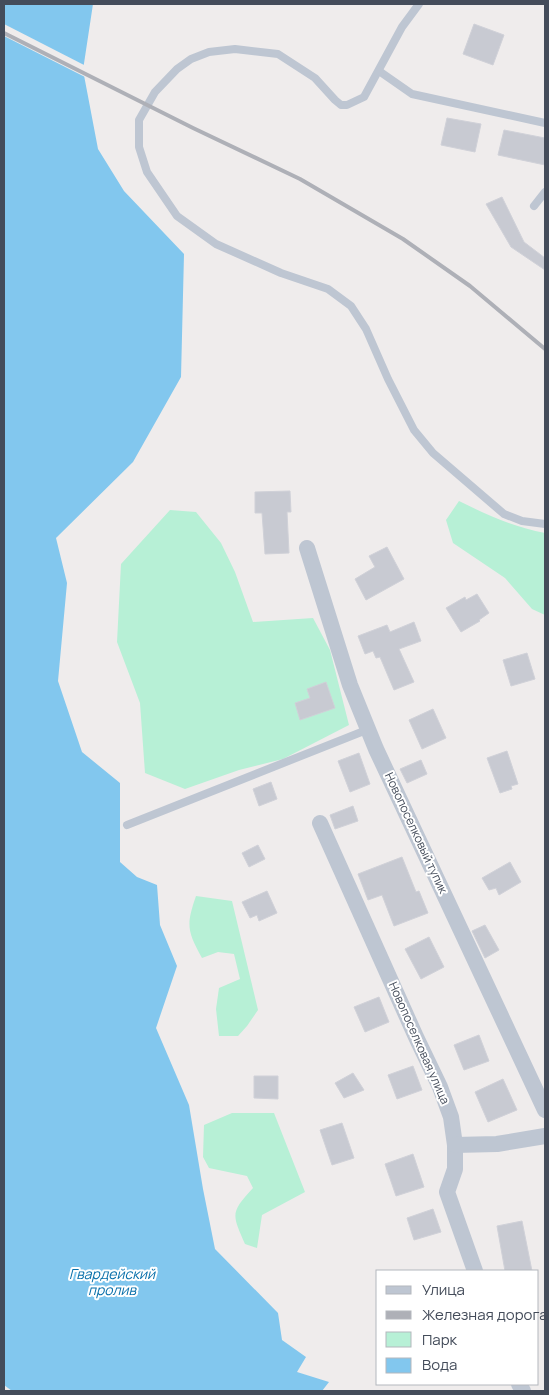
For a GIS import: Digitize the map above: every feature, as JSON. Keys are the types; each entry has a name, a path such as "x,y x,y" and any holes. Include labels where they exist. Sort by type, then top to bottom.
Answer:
{"street":[{"name":"Новопоселковый тупик","path":"307,548 350,684 369,730 545,1110"},
{"name":"Новопоселковая улица","path":"320,823 440,1087 451,1117 455,1145 455,1169 447,1192 475,1270"},
{"path":"455,1145 497,1144 545,1136"}],"lane":[{"path":"419,4 402,27 364,97 347,105 341,105 315,78 278,54 235,49 209,52 192,59 177,69 155,92 140,120 139,146 147,172 177,216 216,244 281,273 328,289 351,306 366,329 388,379 414,430 434,454 504,514 522,521 545,524"},
{"path":"379,71 412,94 545,123"},
{"path":"534,206 545,192"},
{"path":"127,825 369,730"}],"green space":[{"path":"459,501 501,520 545,533 545,615 532,609 505,578 453,543 446,520"},
{"path":"170,510 196,512 221,543 235,572 253,622 313,618 330,650 349,725 283,759 239,770 185,789 145,773 140,703 117,642 121,564"},
{"path":"196,896 232,901 258,1010 238,1036 219,1036 216,1009 219,988 240,979 234,954 218,952 202,958 193,941 190,928 191,914"},
{"path":"232,1113 274,1113 305,1192 262,1215 257,1248 245,1244 236,1220 237,1209 240,1203 253,1188 247,1176 209,1168 203,1157 204,1125"}],"water":[{"name":"Гвардейский пролив","path":"4,4 93,4 83,70 98,149 124,191 184,254 181,377 133,462 56,538 67,583 58,681 82,752 120,783 120,862 137,877 157,885 160,925 177,966 156,1028 189,1105 215,1249 278,1313 282,1340 306,1357 297,1372 329,1382 322,1391 12,1391 4,1385"}],"pier":[{"path":"4,24 86,66 87,78 4,36"}],"building":[{"path":"474,24 504,35 493,65 463,54"},
{"path":"447,118 481,124 475,152 441,145"},
{"path":"504,130 545,138 545,165 498,155"},
{"path":"502,197 524,242 545,258 545,270 511,247 486,204"},
{"path":"290,491 291,512 287,512 289,553 265,554 262,513 255,513 255,492"},
{"path":"387,547 404,579 366,600 355,579 375,567 369,556"},
{"path":"477,594 489,613 480,621 461,632 446,608 465,597 466,600"},
{"path":"414,622 421,641 399,649 414,682 394,690 380,657 376,658 373,651 365,654 358,636 387,625 390,632"},
{"path":"527,653 535,679 511,686 503,660"},
{"path":"326,682 335,708 300,720 295,703 310,698 307,689"},
{"path":"433,709 446,738 422,749 409,720"},
{"path":"507,751 518,784 511,786 512,789 500,793 487,758"},
{"path":"359,753 370,784 350,792 338,761"},
{"path":"421,760 427,774 407,783 400,769"},
{"path":"271,782 277,799 259,806 253,789"},
{"path":"353,806 358,821 335,829 330,815"},
{"path":"258,845 265,859 249,867 242,853"},
{"path":"402,857 416,892 419,891 428,913 394,926 382,895 368,900 358,874"},
{"path":"510,862 521,882 499,895 496,888 489,890 482,878"},
{"path":"267,891 277,913 259,921 257,915 250,918 242,902"},
{"path":"485,925 499,950 485,958 472,931"},
{"path":"429,937 444,967 421,979 405,949"},
{"path":"379,997 389,1022 365,1032 354,1007"},
{"path":"479,1035 489,1061 464,1070 454,1045"},
{"path":"413,1066 422,1090 397,1099 388,1075"},
{"path":"353,1073 364,1090 344,1098 335,1083"},
{"path":"254,1076 278,1076 278,1099 254,1098"},
{"path":"503,1079 517,1110 488,1122 475,1092"},
{"path":"342,1123 354,1158 332,1165 320,1130"},
{"path":"413,1154 424,1187 396,1196 385,1164"},
{"path":"433,1209 441,1232 414,1240 407,1218"},
{"path":"522,1221 532,1270 505,1270 497,1226"}],"railway":[{"path":"4,33 193,128 300,179 403,239 470,286 545,349"}]}
